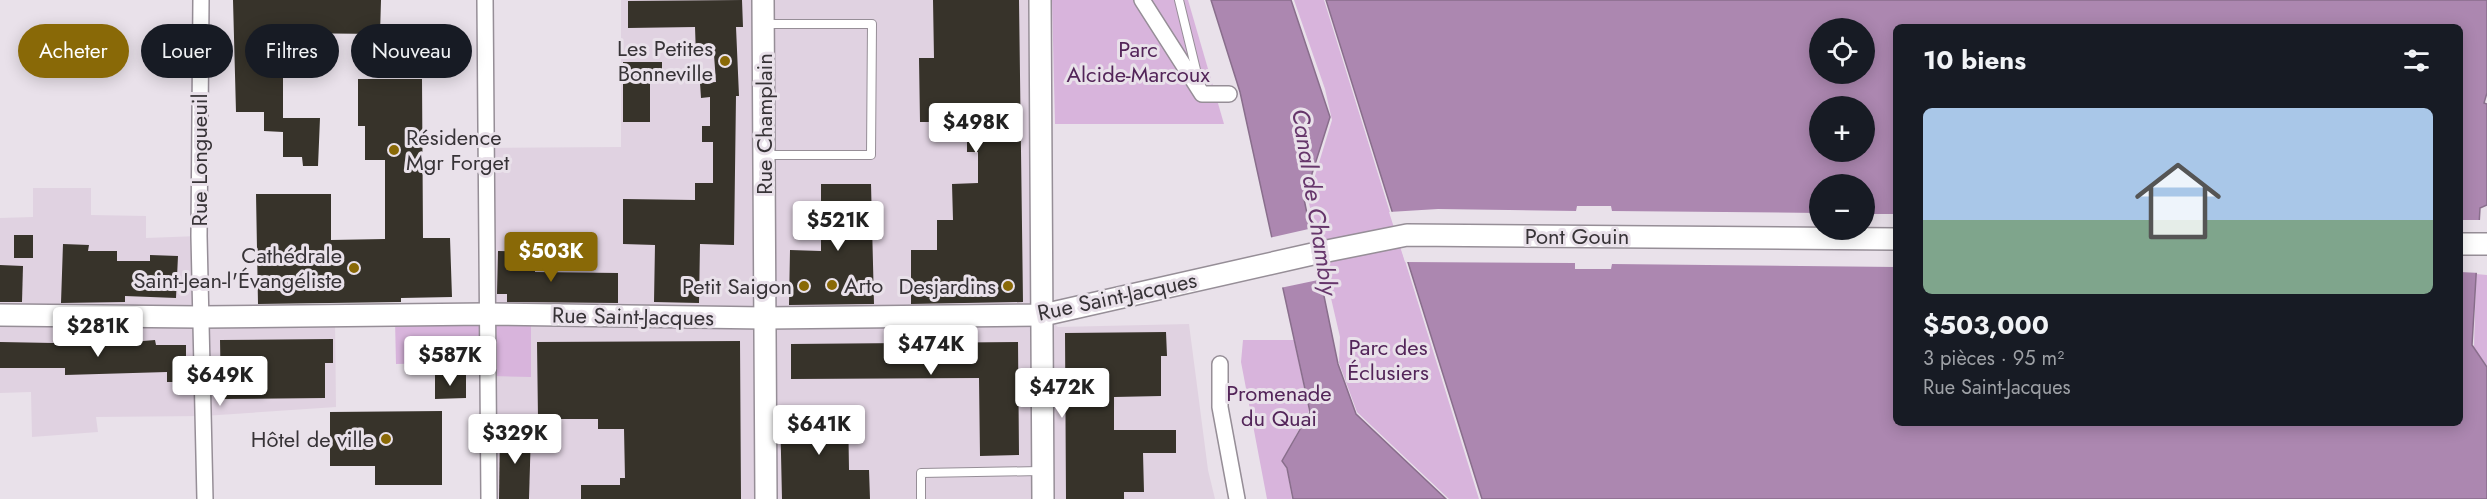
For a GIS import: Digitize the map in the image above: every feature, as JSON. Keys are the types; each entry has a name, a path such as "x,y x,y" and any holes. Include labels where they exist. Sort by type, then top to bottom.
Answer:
{"street":[{"name":"Rue Longueuil","path":"201,0 200,317 205,499"},
{"path":"485,0 489,499"},
{"name":"Rue Champlain","path":"763,0 766,499"},
{"path":"1040,0 1043,499"},
{"path":"1142,0 1202,94 1230,93"},
{"name":"Pont Gouin","path":"1261,265 1407,235 1893,239"},
{"path":"2463,244 2487,244"},
{"name":"Rue Saint-Jacques","path":"0,315 200,317 487,314 765,318 1043,315 1261,265"},
{"path":"1220,364 1220,407 1237,499"}],"lane":[{"path":"1179,0 1202,94"},
{"path":"763,24 872,24 871,155 764,155"},
{"path":"921,499 921,473 1043,471"}],"shaded area":[{"path":"621,0 1040,0 1043,315 1058,327 1189,324 1208,470 1215,499 488,499 483,319 335,321 336,407 204,416 96,417 98,432 32,437 31,392 0,393 0,218 33,217 33,188 91,188 91,215 146,216 146,238 199,236 200,316 486,314 486,148 621,147"},
{"path":"1211,0 1291,0 1330,117 1304,199 1338,364 1356,414 1446,499 1293,499 1287,468 1282,461 1310,412 1240,92"},
{"path":"1326,0 2487,0 2487,93 2484,103 2487,104 2487,205 2480,208 2472,345 2487,367 2487,499 1482,499"}],"green space":[{"name":"Parc Alcide-Marcoux","path":"1052,0 1188,0 1224,124 1055,124"},
{"name":"Parc des Éclusiers","path":"1294,0 1324,0 1479,499 1449,499 1357,412 1339,363 1340,337 1308,199 1332,120 1325,89"},
{"path":"2476,274 2487,275 2487,366 2474,348"},
{"path":"483,319 485,362 396,364 395,320"},
{"path":"493,321 531,321 531,377 493,376"},
{"name":"Promenade du Quai","path":"1243,340 1294,340 1309,411 1282,461 1287,469 1292,499 1267,499 1241,362"}],"pier":[{"path":"1577,206 1611,206 1612,211 1809,213 1809,240 1875,240 1875,214 1893,214 1893,267 1612,264 1611,269 1575,269 1575,263 1405,262 1389,212 1438,209 1576,211"},
{"path":"2463,220 2482,220 2480,273 2463,272"},
{"path":"1313,228 1323,279 1280,288 1269,238"}],"building":[{"path":"233,0 381,0 380,24 351,24 351,34 339,34 339,24 245,24 245,78 283,78 283,118 320,118 318,166 303,166 302,157 283,157 283,132 264,131 264,112 236,112"},
{"path":"742,0 743,27 736,27 739,96 736,96 734,245 700,244 699,303 654,302 655,245 623,244 623,199 695,200 695,183 713,183 713,142 702,142 702,126 710,126 710,97 701,98 700,83 716,82 714,55 696,56 695,27 628,28 628,1"},
{"path":"933,0 1019,0 1023,302 911,304 911,250 937,250 937,220 953,220 952,184 978,183 978,152 967,152 967,122 920,122 919,58 934,58"},
{"path":"623,62 662,62 662,78 650,78 650,122 623,122"},
{"name":"Cathédrale Saint-Jean-l'Évangéliste","path":"358,79 422,79 423,238 450,238 452,297 401,298 401,302 258,304 256,194 331,194 331,240 385,239 385,160 365,160 365,126 358,126"},
{"path":"821,184 871,184 874,304 789,305 790,250 821,251"},
{"path":"14,235 33,235 33,258 14,258"},
{"path":"63,244 89,245 88,251 117,251 117,261 150,261 150,255 178,256 176,298 125,296 125,302 61,303"},
{"path":"498,251 535,252 535,272 618,273 618,303 507,302 507,294 497,294"},
{"path":"0,265 23,266 22,302 0,302"},
{"path":"1166,332 1167,356 1161,356 1161,396 1114,397 1114,430 1176,430 1176,453 1143,453 1144,492 1124,492 1124,499 1066,499 1065,333"},
{"path":"333,339 333,363 325,363 325,398 221,399 220,340"},
{"path":"155,340 156,345 186,345 186,382 167,382 167,372 65,375 65,368 0,368 0,342 107,344"},
{"path":"740,341 741,499 581,499 581,485 620,485 620,478 625,478 624,429 598,429 598,419 538,419 537,342"},
{"path":"1018,342 1019,455 980,456 979,378 791,379 791,344"},
{"path":"435,375 466,375 466,398 435,399"},
{"path":"848,408 849,470 869,470 870,499 782,499 780,409"},
{"name":"Hôtel de ville","path":"442,411 442,485 375,485 375,466 330,466 330,412"},
{"path":"500,431 531,431 529,499 499,499"}],"place":[{"name":"Les Petites Bonneville","path":"725,61"},
{"name":"Résidence Mgr Forget","path":"394,150"},
{"name":"Cathédrale Saint-Jean-l'Évangéliste","path":"354,268"},
{"name":"Arto","path":"832,285"},
{"name":"Petit Saigon","path":"804,286"},
{"name":"Desjardins","path":"1008,286"},
{"name":"Hôtel de ville","path":"386,439"}],"water label":[{"name":"Canal de Chambly","path":"1315,202"}]}
